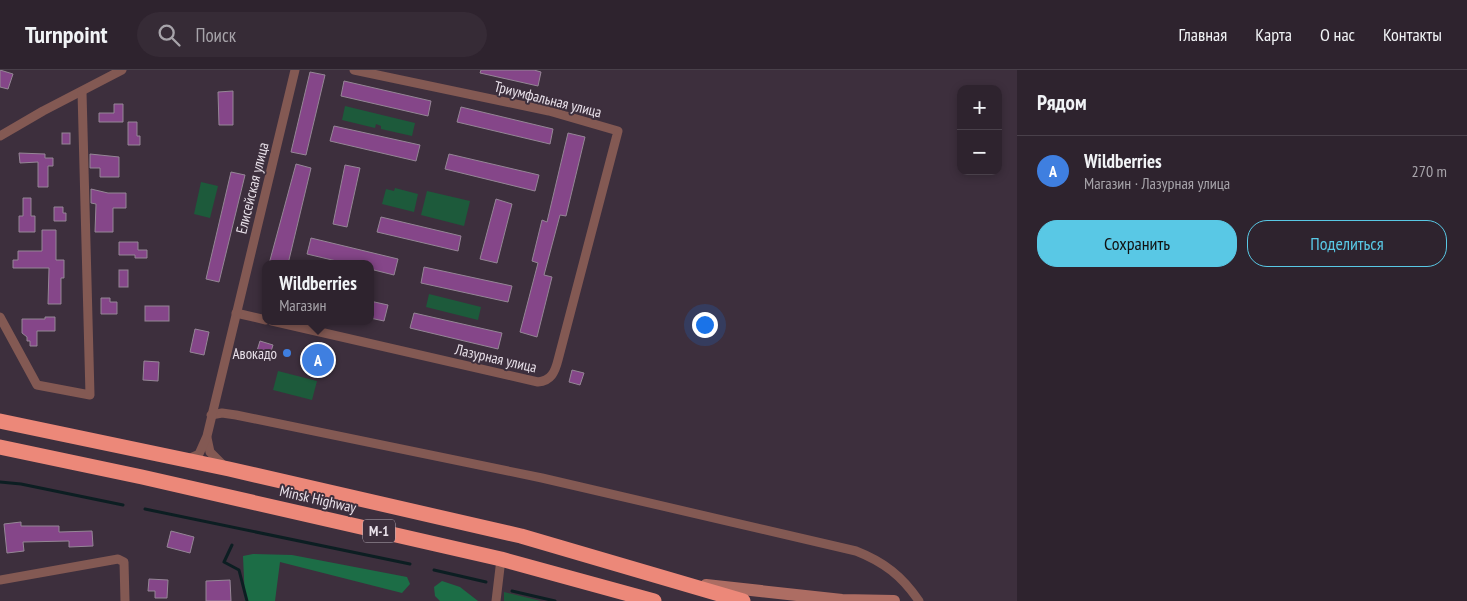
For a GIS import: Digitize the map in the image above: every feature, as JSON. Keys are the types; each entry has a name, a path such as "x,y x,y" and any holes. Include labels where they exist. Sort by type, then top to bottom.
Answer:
{"highway":[{"name":"Minsk Highway","path":"0,421 229,469 521,536 743,601"},
{"name":"Minsk Highway","path":"0,447 152,479 501,559 616,589 654,601"}],"street":[{"path":"0,136 43,111 122,70"},
{"name":"Елисейская улица","path":"207,436 295,70"},
{"name":"Триумфальная улица","path":"354,70 549,111 618,131"},
{"path":"0,317 37,385 90,395 82,92"},
{"name":"Лазурная улица","path":"289,325 538,382 547,380 554,372 558,360 618,131"},
{"path":"236,313 262,319"},
{"path":"211,415 222,413 236,415 420,452 542,478 856,551 873,557 894,571 919,601"},
{"path":"186,460 199,454 207,436"},
{"path":"207,436 210,452 229,469"},
{"path":"0,580 118,559 124,562 126,601"},
{"path":"496,601 501,559"},
{"path":"681,582 842,600 894,601"},
{"path":"616,589 640,601"}],"green space":[{"path":"345,106 415,123 412,136 381,129 381,126 376,124 375,128 342,120"},
{"path":"201,182 218,186 210,218 194,214"},
{"path":"395,188 418,194 414,212 382,204 386,189 394,191"},
{"path":"427,191 470,201 464,226 421,215"},
{"path":"429,294 481,307 478,320 426,307"},
{"path":"278,371 317,381 312,400 273,390"},
{"path":"253,554 292,555 407,577 410,584 402,593 280,562 275,601 245,601 243,556"},
{"path":"442,581 460,587 478,601 440,601 435,596 434,587"},
{"path":"504,592 541,601 504,601"}],"building":[{"path":"0,70 13,74 8,89 0,87"},
{"path":"481,70 534,70 541,72 538,86 480,73"},
{"path":"310,72 325,75 306,155 291,152"},
{"path":"344,81 431,101 428,116 341,96"},
{"path":"233,91 233,125 219,125 218,92"},
{"path":"114,104 123,104 123,122 99,122 99,113 114,113"},
{"path":"461,107 553,129 550,144 457,122"},
{"path":"128,122 137,122 137,136 140,136 140,145 128,145"},
{"path":"334,126 420,145 416,161 330,141"},
{"path":"62,133 70,133 70,144 62,144"},
{"path":"568,133 585,137 566,216 560,215 544,275 552,277 537,337 520,332 538,263 532,261 542,220 547,222"},
{"path":"19,153 45,154 45,158 53,158 53,166 48,166 48,187 38,187 38,162 20,163"},
{"path":"90,154 119,157 119,177 100,177 100,168 90,168"},
{"path":"449,154 539,175 535,191 445,169"},
{"path":"296,164 311,168 289,260 270,260"},
{"path":"345,165 360,168 347,227 333,224"},
{"path":"231,172 245,175 219,282 206,279"},
{"path":"91,189 108,193 126,193 126,208 113,208 113,232 95,232 96,204 91,203"},
{"path":"23,198 31,198 31,216 35,216 35,232 19,232 19,216 23,216"},
{"path":"496,199 512,204 497,263 480,259"},
{"path":"54,207 63,207 63,213 66,213 66,221 54,221"},
{"path":"381,217 461,236 458,251 377,232"},
{"path":"42,230 56,230 56,260 64,260 64,278 61,278 61,304 48,304 49,268 13,268 13,260 18,260 18,251 42,251"},
{"path":"311,238 398,259 394,275 374,270 374,260 332,260 307,254"},
{"path":"119,242 138,242 138,250 147,250 147,258 135,258 135,255 119,255"},
{"path":"424,267 512,286 508,302 421,283"},
{"path":"119,270 128,270 128,287 119,287"},
{"path":"101,298 110,298 110,302 117,302 117,314 101,314"},
{"path":"374,302 388,305 384,321 374,319"},
{"path":"145,306 169,306 169,321 145,321"},
{"path":"414,313 502,333 498,349 410,328"},
{"path":"45,317 55,317 55,331 37,331 37,346 30,346 30,341 27,341 27,337 22,333 22,319 45,319"},
{"path":"195,329 209,332 204,355 190,352"},
{"path":"260,341 273,345 269,358 256,354"},
{"path":"144,361 159,362 158,381 143,380"},
{"path":"572,370 584,373 580,385 569,382"},
{"path":"21,522 21,526 59,526 59,532 92,531 93,546 69,547 69,541 23,542 24,551 7,553 4,524"},
{"path":"171,531 194,537 190,553 167,547"},
{"path":"149,579 168,580 167,598 155,598 155,591 148,591"},
{"path":"230,580 231,601 206,601 206,581"}],"waterway":[{"path":"0,482 21,484 123,505"},
{"path":"145,509 410,564"},
{"path":"232,545 224,562 239,570 247,601"},
{"path":"434,570 486,582"},
{"path":"512,591 555,601"}],"place":[{"name":"Авокадо","path":"287,353"},
{"name":"Wildberries","path":"318,360"}]}
